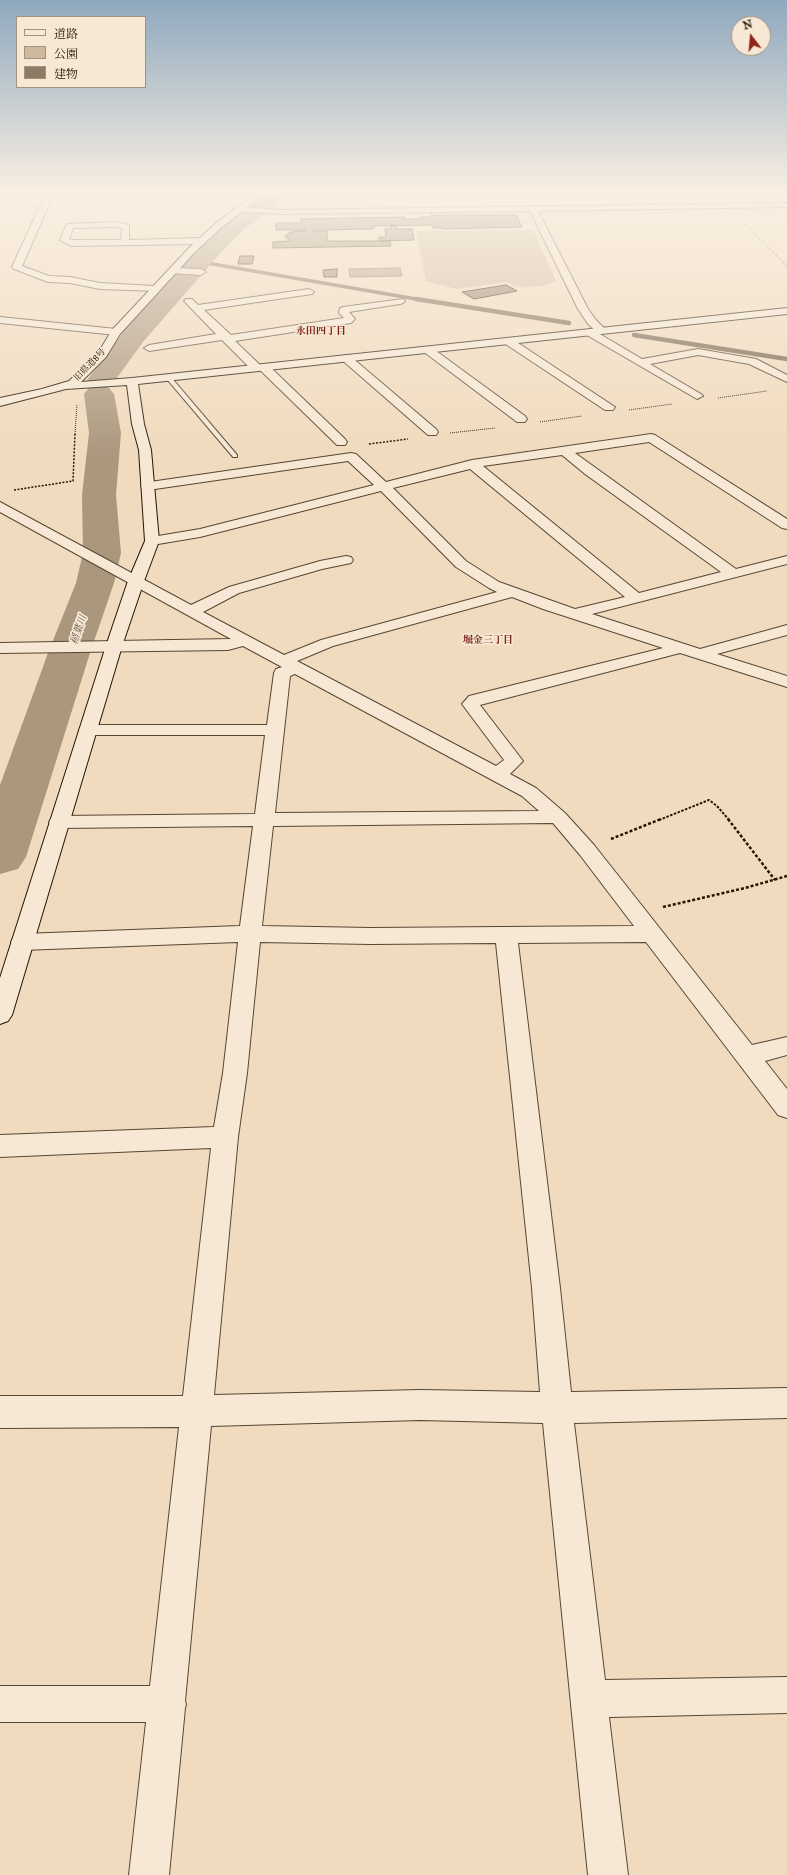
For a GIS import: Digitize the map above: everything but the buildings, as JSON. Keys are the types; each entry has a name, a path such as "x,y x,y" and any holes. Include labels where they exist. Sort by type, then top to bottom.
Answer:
{"street":[{"path":"72,280 100,286 155,289"},
{"name":"旧県道8号","path":"0,402 68,386 82,376 102,355 116,332 155,289 165,280"},
{"path":"569,280 583,309 592,322 602,331"},
{"path":"196,308 309,292"},
{"path":"188,300 227,338 341,442"},
{"path":"149,348 347,321 350,319 344,313 344,310 400,301"},
{"path":"68,386 132,381 787,311"},
{"path":"0,320 116,332"},
{"path":"589,332 697,396"},
{"path":"508,341 609,407"},
{"path":"428,350 521,419"},
{"path":"641,362 698,352 752,361 787,379"},
{"path":"346,358 432,432"},
{"path":"0,1015 114,646 136,581 152,541 144,450 138,424 132,381"},
{"path":"152,541 200,533 472,464 651,438 787,525"},
{"path":"564,450 590,471 732,574"},
{"path":"148,486 351,458 384,487 461,564 494,585 575,614 787,682"},
{"path":"472,464 636,598"},
{"path":"0,506 80,551 529,792 558,817 587,850 787,1108"},
{"path":"192,611 234,590 320,565 346,560"},
{"path":"575,614 787,560"},
{"path":"149,1875 168,1704 225,1137 235,1073 250,934 282,673 290,664 328,643 513,592"},
{"path":"699,654 787,630"},
{"path":"0,648 228,645 246,640"},
{"path":"498,774 514,761 471,704 475,700 681,648"},
{"path":"88,730 275,730"},
{"path":"59,822 558,817"},
{"path":"22,942 250,934 652,934"},
{"path":"506,935 546,1288 557,1408 608,1875"},
{"path":"746,1056 787,1046"},
{"path":"0,1146 225,1137"},
{"path":"0,1412 198,1411 420,1405 557,1408 787,1403"},
{"path":"588,1699 787,1695"},
{"path":"0,1704 168,1704"}],"lane":[{"path":"168,377 235,456"}],"path":[{"path":"718,398 772,390"},
{"path":"7,491 73,482 78,407 76,399"},
{"path":"623,410 674,404"},
{"path":"538,422 584,415"},
{"path":"449,434 500,427"},
{"path":"341,442 346,448 412,438"},
{"path":"587,850 650,822 709,800 722,812 775,880"},
{"path":"636,913 745,888 787,876"}],"green space":[{"path":"426,281 556,281 541,286 515,286 507,282 457,289"}],"waterway":[{"name":"稲葉川","path":"101,380 134,336 183,280"},
{"path":"309,280 418,299"},
{"path":"418,299 569,323"},
{"path":"634,335 787,359"},
{"name":"稲葉川","path":"0,857 69,653 95,583 102,553 99,495 105,433 99,394"}],"district":[{"name":"永田四丁目","path":"321,332"},
{"name":"堀金三丁目","path":"488,641"}]}
